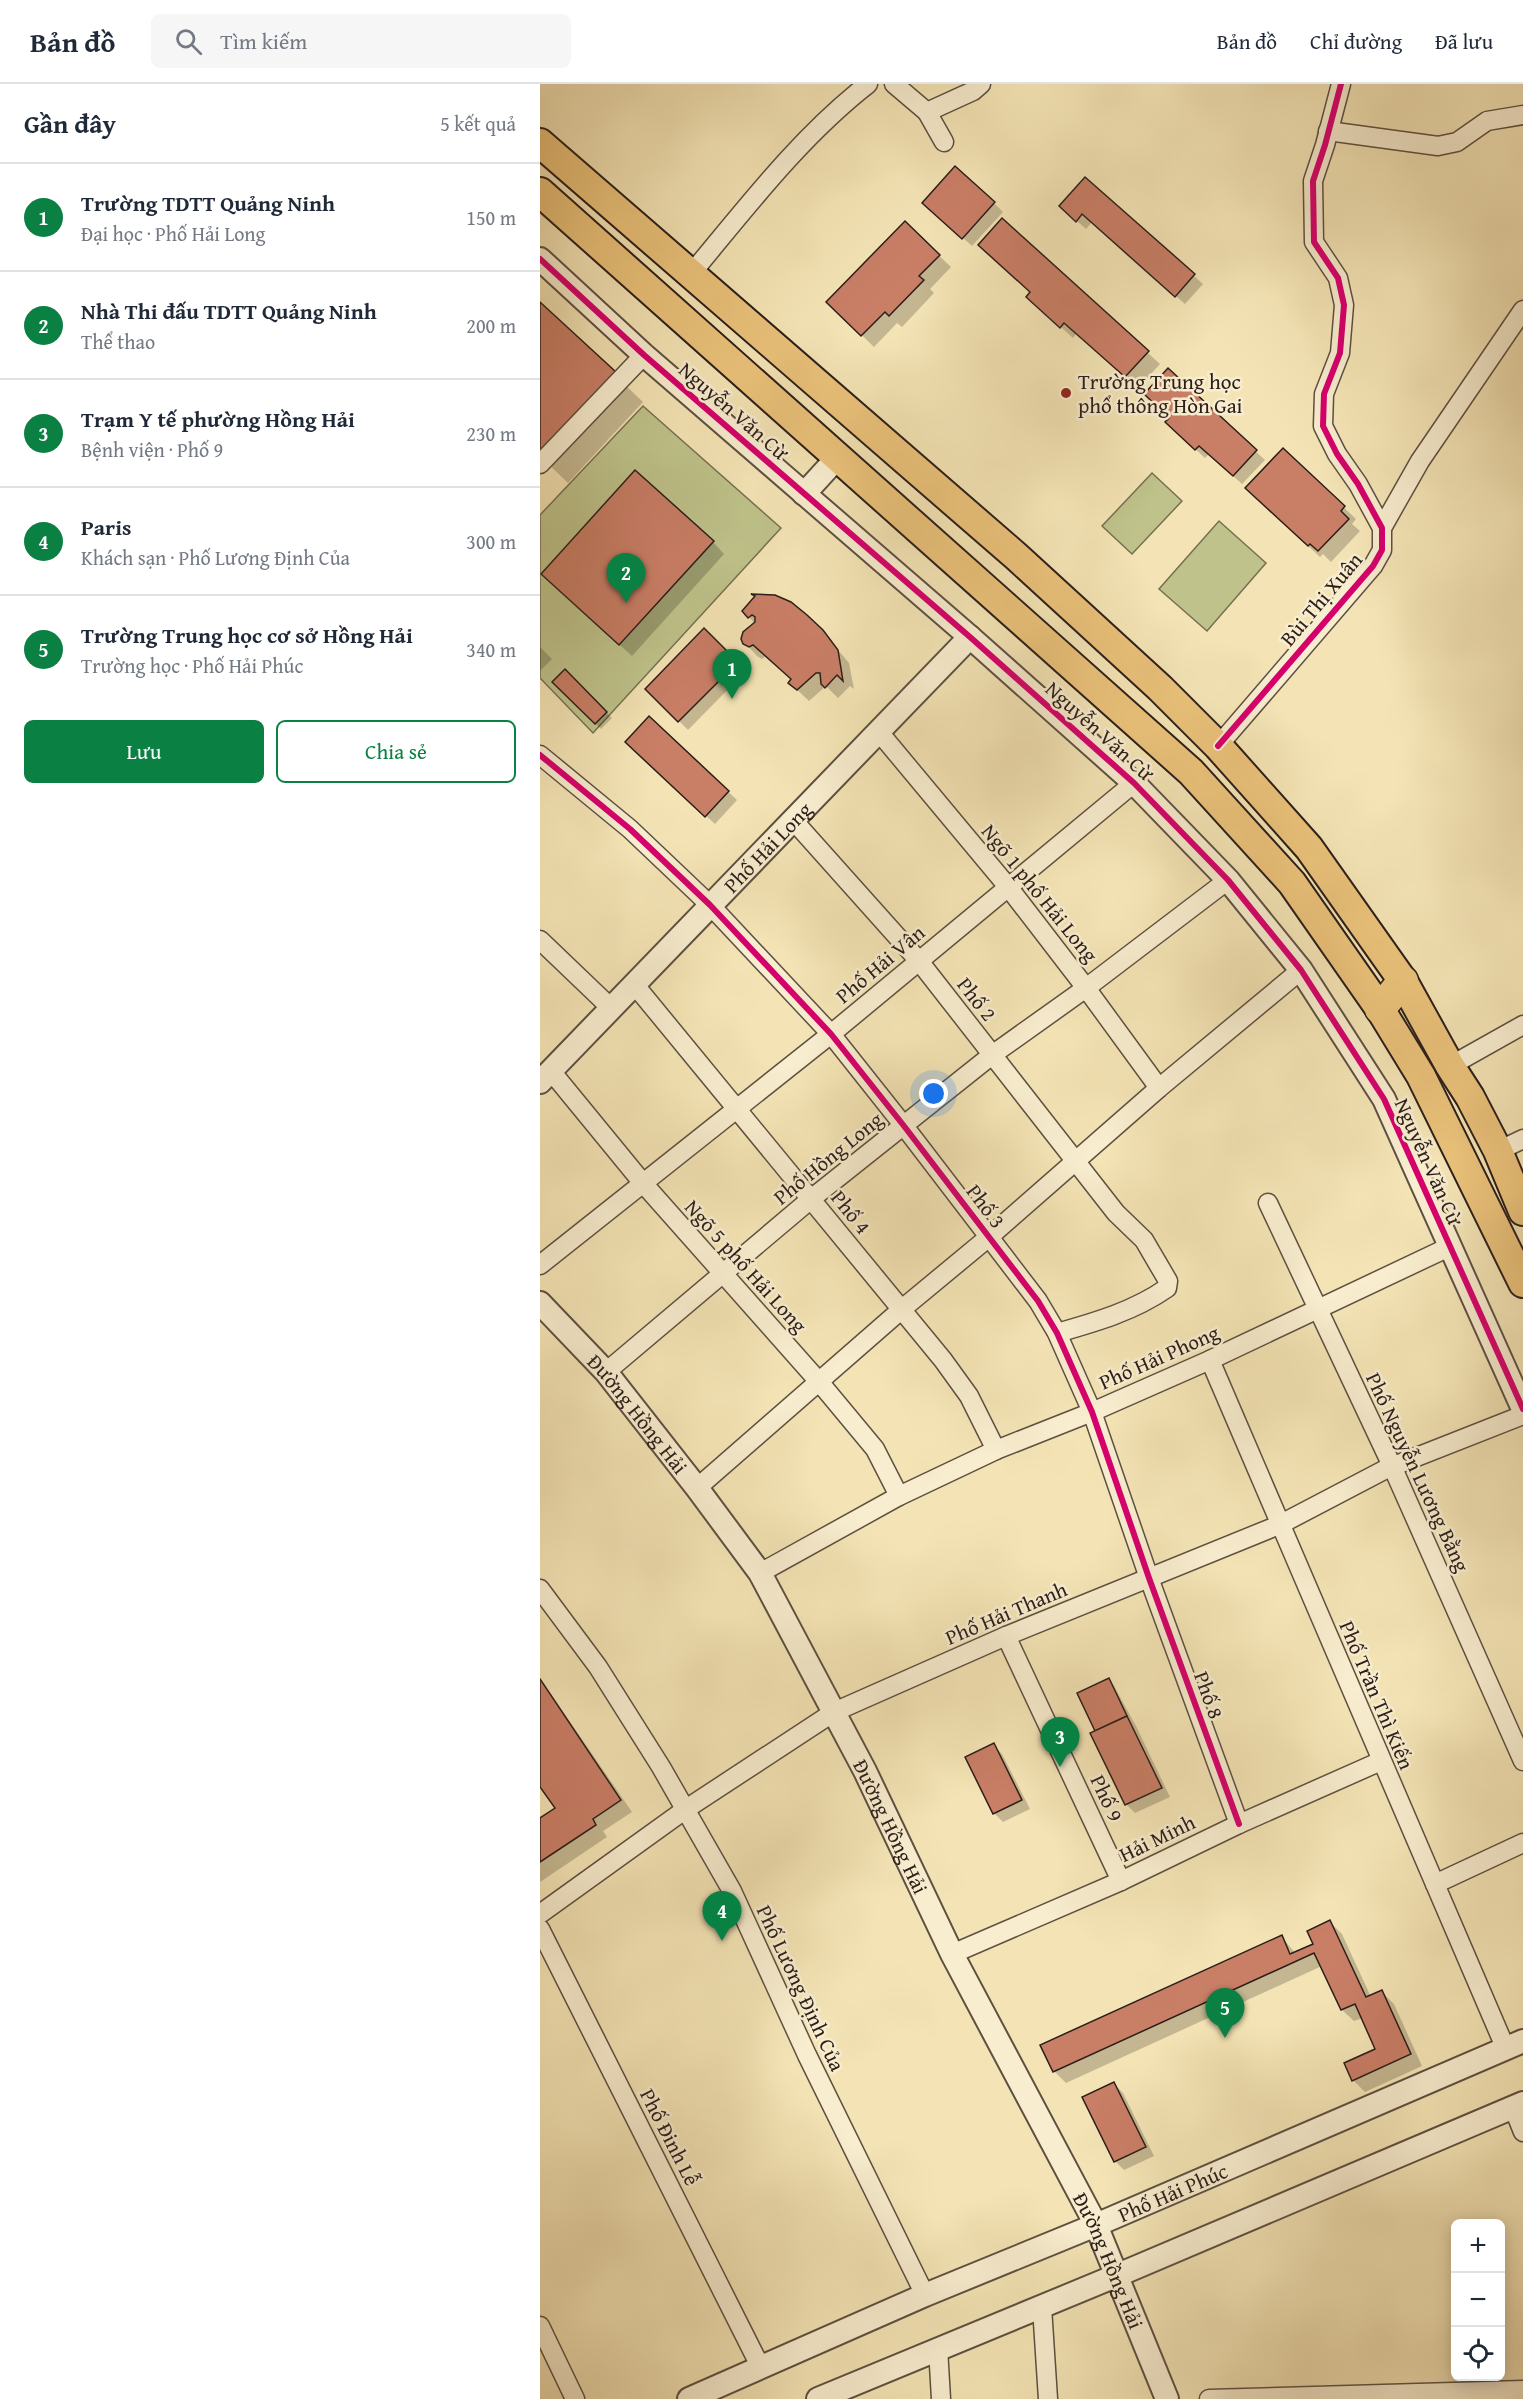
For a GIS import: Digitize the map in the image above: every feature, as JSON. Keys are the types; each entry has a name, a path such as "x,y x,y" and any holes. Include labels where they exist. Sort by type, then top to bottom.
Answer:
{"highway":[{"path":"1380,1009 1403,981"}],"main road":[{"path":"540,143 1017,557 1160,688 1218,746 1309,848 1403,981 1450,1066 1470,1097 1498,1151 1523,1211"},
{"name":"Nguyễn Văn Cừ","path":"540,192 1191,772 1292,883 1380,1009 1421,1077 1523,1283"}],"street":[{"path":"691,274 744,211 836,110 868,84"},
{"path":"894,84 927,112 944,142"},
{"path":"927,112 973,91 981,84"},
{"path":"1341,84 1313,181 1314,242 1338,278 1344,305 1341,353 1324,394 1323,426 1337,454 1358,484 1382,528"},
{"path":"1328,131 1449,146 1487,121 1523,115"},
{"name":"Nguyễn Văn Cừ","path":"540,259 644,355 970,637 1134,783 1228,880 1301,970 1384,1099 1523,1409"},
{"path":"1382,528 1420,461 1523,310"},
{"path":"540,464 644,355"},
{"path":"804,494 837,458"},
{"name":"Bùi Thị Xuân","path":"1218,746 1373,566 1382,550 1382,528"},
{"name":"Phố Hải Long","path":"545,1076 970,637"},
{"name":"Ngõ 1 phố Hải Long","path":"879,732 1009,888 1159,1088"},
{"name":"Phố 3","path":"540,755 630,829 710,905 831,1034 1038,1301 1057,1333 1092,1412 1149,1578"},
{"name":"Phố Hải Vân","path":"540,1265 831,1034 1134,783"},
{"name":"Phố 2","path":"793,820 919,961 1116,1213 1144,1240 1168,1281 1167,1288 1155,1296 1106,1319 1057,1333"},
{"name":"Phố Hồng Long","path":"606,1372 811,1199 992,1055 1086,988 1228,880"},
{"path":"540,940 611,1008"},
{"path":"697,1488 818,1381 989,1238 1159,1088 1301,970"},
{"name":"Phố 4","path":"634,984 943,1360 969,1396 996,1450"},
{"path":"1450,1066 1523,1025"},
{"name":"Ngõ 5 phố Hải Long","path":"545,1076 818,1381 875,1449 899,1496"},
{"path":"1498,1151 1523,1139"},
{"name":"Phố Nguyễn Lương Bằng","path":"1268,1203 1392,1466 1523,1761"},
{"name":"Phố Hải Phong","path":"760,1573 899,1496 996,1450 1092,1412 1210,1360 1449,1247"},
{"name":"Đường Hồng Hải","path":"540,1303 606,1372 760,1573 865,1771 952,1954 1096,2224 1167,2399"},
{"name":"Phố Trần Thì Kiến","path":"1210,1360 1434,1884 1514,2044"},
{"name":"Phố Hải Thanh","path":"540,1914 686,1809 834,1712 1006,1636 1279,1525 1392,1466 1523,1415"},
{"name":"Phố 8","path":"1149,1578 1239,1824"},
{"name":"Phố Lương Định Của","path":"540,1589 598,1667 686,1809 732,1891 807,2055 925,2295"},
{"name":"Phố 9","path":"1006,1636 1121,1881"},
{"name":"Hải Minh","path":"952,1954 1121,1881 1239,1824 1381,1761"},
{"path":"1434,1884 1523,1843"},
{"name":"Phố Đinh Lễ","path":"540,1929 760,2366"},
{"name":"Phố Hải Phúc","path":"689,2399 925,2295 1514,2044"},
{"path":"818,2399 1042,2307 1518,2105 1523,2132"},
{"path":"1042,2307 1048,2399"},
{"path":"540,2326 575,2399"},
{"path":"938,2348 941,2399"},
{"path":"1209,2399 1523,2390"}],"green space":[{"path":"643,406 781,528 593,733 540,678 540,515"},
{"path":"1152,473 1182,501 1132,554 1102,526"},
{"path":"1219,521 1266,563 1207,631 1159,589"}],"building":[{"path":"955,166 995,202 962,239 922,203"},
{"path":"1085,177 1195,274 1175,297 1082,214 1076,222 1059,206"},
{"path":"1002,218 1149,351 1125,377 1064,323 1060,328 1026,297 1030,292 978,245"},
{"path":"905,221 940,255 919,276 924,280 889,316 885,312 861,336 826,302"},
{"path":"540,302 616,372 540,453"},
{"path":"1168,368 1257,450 1233,476 1199,446 1195,450 1165,422 1169,418 1144,394"},
{"path":"1283,448 1345,506 1341,511 1349,519 1318,551 1310,544 1308,546 1245,488"},
{"path":"635,470 714,541 619,645 541,574"},
{"path":"751,594 775,595 791,602 823,630 838,650 843,681 837,675 825,688 821,684 820,673 816,673 797,690 788,683 791,679 753,645 749,647 743,644 741,639 743,632 755,622 755,617 752,615 748,618 742,611 755,596"},
{"path":"704,628 738,662 678,722 645,689"},
{"path":"565,669 607,712 595,724 552,682"},
{"path":"649,716 729,791 705,817 625,742"},
{"path":"1109,1678 1127,1716 1095,1731 1077,1693"},
{"path":"540,1679 621,1800 593,1819 596,1825 540,1862 540,1818 555,1808 540,1787"},
{"path":"1127,1716 1162,1788 1125,1805 1090,1733"},
{"path":"994,1743 1022,1800 993,1814 965,1757"},
{"path":"1330,1920 1366,1997 1382,1990 1411,2054 1352,2081 1344,2063 1375,2049 1355,2004 1341,2010 1314,1953 1053,2072 1040,2045 1282,1935 1290,1954 1313,1944 1307,1931"},
{"path":"1114,2082 1146,2147 1114,2162 1082,2097"}],"cycle path":[{"path":"1218,746 1373,566 1382,550 1382,528 1358,484 1337,454 1323,426 1324,394 1340,353 1344,305 1338,278 1314,242 1313,181 1341,84"},
{"path":"540,259 644,355 970,637 1134,783 1228,880 1301,970 1384,1099 1523,1409"},
{"path":"540,755 630,829 710,905 831,1034 1038,1301 1057,1333 1092,1412 1149,1578 1239,1824"}],"place":[{"name":"Trường Trung học phổ thông Hòn Gai","path":"1066,393"},
{"name":"Nhà Thi đấu TDTT Quảng Ninh","path":"626,603"},
{"name":"Trường TDTT Quảng Ninh","path":"732,699"},
{"name":"Trạm Y tế phường Hồng Hải","path":"1060,1767"},
{"name":"Paris","path":"722,1941"},
{"name":"Trường Trung học cơ sở Hồng Hải","path":"1225,2038"}]}
